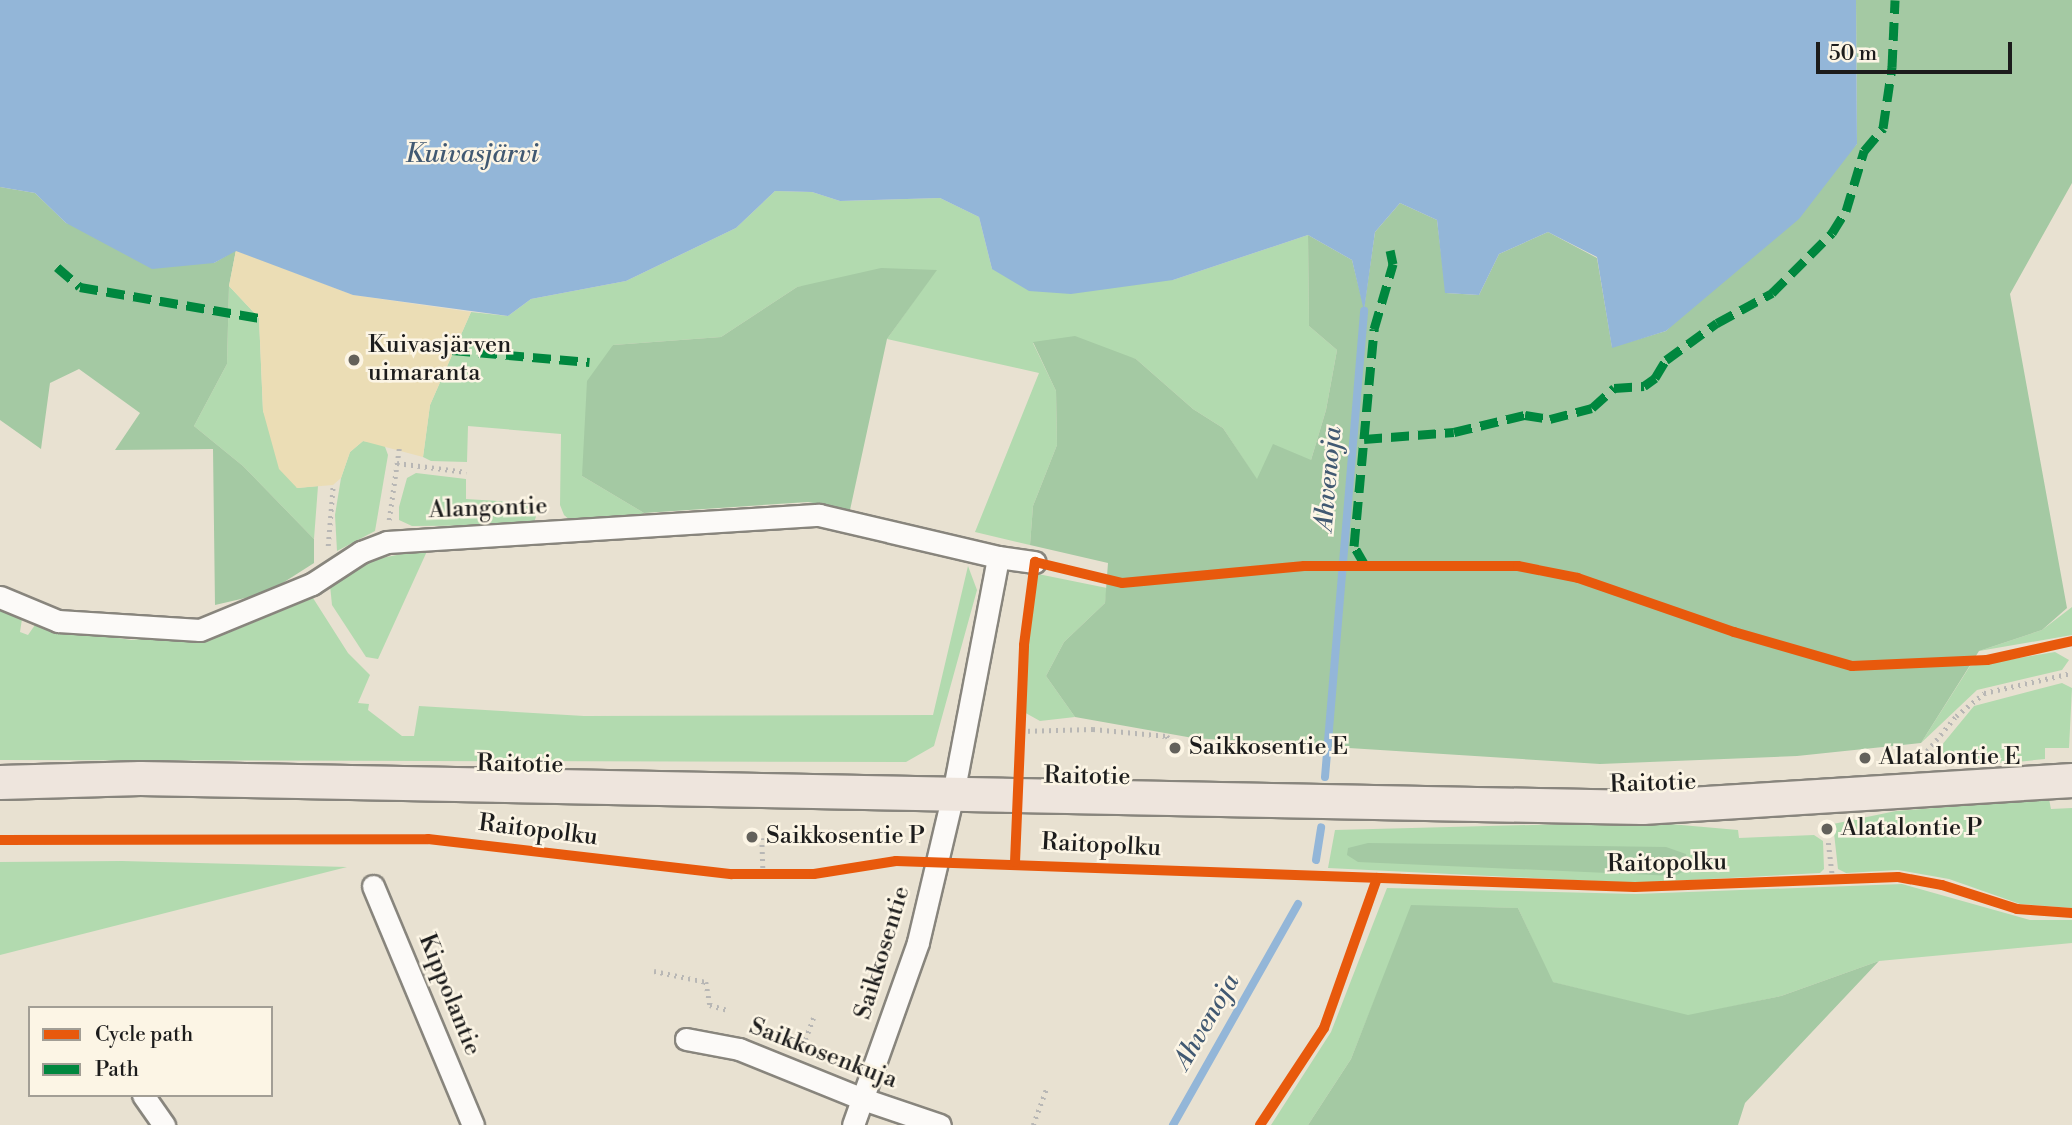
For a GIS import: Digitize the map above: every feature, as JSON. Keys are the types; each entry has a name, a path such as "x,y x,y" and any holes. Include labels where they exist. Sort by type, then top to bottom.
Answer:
{"main road":[{"name":"Raitotie","path":"0,782 139,778 1642,807 2063,777"}],"street":[{"name":"Alangontie","path":"0,597 58,621 200,630 247,614 387,542 819,515 998,557 1035,562"},
{"path":"953,794 998,557"},
{"name":"Saikkosentie","path":"853,1125 918,942 953,794"},
{"name":"Kippolantie","path":"373,886 473,1125"},
{"name":"Saikkosenkuja","path":"686,1039 738,1049 863,1100 940,1125"},
{"path":"144,1097 164,1125"}],"path":[{"path":"387,542 400,449"},
{"path":"397,463 466,472"},
{"path":"327,575 333,485"},
{"path":"1927,751 1956,716 1984,693 2072,673"},
{"path":"1020,744 1021,719"},
{"path":"1021,731 1093,729 1167,736 1175,748"},
{"path":"1827,829 1828,880 1846,879"},
{"path":"762,838 757,874 775,874"},
{"path":"654,971 706,982 710,1005 727,1010"},
{"path":"776,1035 803,1046 813,1018"},
{"path":"1033,1125 1047,1087"}],"green space":[{"path":"1856,0 2072,0 2072,183 2010,294 2067,608 2042,630 1979,651 1921,743 1797,756 1600,764 1193,738 1075,717 1046,676 1064,642 1105,603 1108,563 1030,545 1033,506 1057,445 1056,391 1033,342 1075,336 1136,359 1193,409 1223,428 1257,479 1273,444 1311,460 1326,410 1337,350 1309,326 1308,235 1352,260 1364,308 1375,232 1400,203 1437,220 1446,293 1479,295 1499,254 1548,232 1597,258 1612,347 1666,331 1857,144"},
{"path":"0,187 35,193 66,223 214,263 236,250 229,286 227,364 194,426 243,466 314,539 314,563 267,593 215,605 213,449 115,450 140,413 79,369 50,383 41,449 0,420"},
{"path":"775,191 812,192 840,201 940,198 979,217 992,269 1173,280 1308,235 1309,326 1337,350 1326,410 1311,460 1257,480 1223,428 1193,409 1136,359 1033,343 1056,391 1057,445 1033,506 1030,545 975,532 1039,373 887,339 936,270 797,287 721,337 613,345 582,476 644,513 642,519 571,521 564,515 560,505 561,434 468,426 467,462 431,461 423,457 430,405 471,312 508,316 531,299 626,281 736,228"},
{"path":"881,268 937,270 887,339 850,510 808,502 644,513 582,476 587,381 613,345 721,337 797,287"},
{"path":"229,286 259,318 263,411 297,488 318,486 314,539 243,466 194,426 227,364"},
{"path":"363,441 384,444 388,455 375,531 337,551 335,515 341,478 350,452"},
{"path":"416,473 466,479 466,499 530,503 537,514 533,525 412,526 399,520 399,507 407,478"},
{"path":"428,549 378,659 366,657 332,605 330,585 371,560"},
{"path":"968,566 977,590 934,746 906,762 0,760 0,607 22,619 20,632 28,635 35,625 131,640 233,631 313,598 348,653 370,675 358,703 369,704 368,710 402,736 414,736 419,706 584,716 933,715"},
{"path":"1033,573 1107,588 1105,603 1064,642 1046,676 1075,717 1040,721 1022,711"},
{"path":"2072,607 2072,635 1979,651 2042,630"},
{"path":"2055,652 2069,660 2062,670 1977,690 1921,743 1970,666"},
{"path":"2062,683 2072,688 2069,748 2045,748 2045,759 2007,763 1932,757 1974,706"},
{"path":"2049,799 2051,809 2072,808 2072,908 2020,904 1949,879 1898,870 1846,873 1838,869 1833,824 1896,811"},
{"path":"1647,822 1738,830 1739,838 1814,835 1823,841 1824,869 1820,873 1635,883 1328,868 1335,830"},
{"path":"1368,843 1666,847 1686,854 1688,869 1675,876 1358,862 1347,855 1348,848"},
{"path":"122,861 347,867 0,955 0,862"},
{"path":"1902,884 2030,920 2072,920 2072,943 1879,961 1781,996 1688,1016 1552,982 1518,908 1412,906 1351,1059 1308,1125 1271,1125 1331,1032 1387,888 1636,894"},
{"path":"1411,905 1518,908 1553,982 1688,1015 1781,996 1879,961 1745,1103 1738,1125 1308,1125 1351,1059"}],"sand":[{"name":"Kuivasjärven uimaranta","path":"236,250 353,295 471,312 430,405 423,457 363,441 350,452 341,478 333,485 297,488 279,469 263,411 259,318 229,286"}],"water":[{"name":"Kuivasjärvi","path":"0,0 1856,0 1857,144 1799,219 1666,331 1612,348 1597,257 1548,232 1499,254 1479,295 1445,293 1437,220 1400,203 1375,232 1364,311 1352,260 1308,235 1173,280 1071,294 1029,291 992,269 979,217 940,198 840,201 812,192 775,191 736,228 626,281 531,299 508,316 353,295 236,251 214,263 152,269 66,223 35,193 0,187"}],"waterway":[{"name":"Ahvenoja","path":"1325,777 1364,311"},
{"name":"Ahvenoja","path":"1316,860 1321,827"},
{"name":"Ahvenoja","path":"1173,1125 1298,904"}],"marked path":[{"path":"1364,439 1454,432 1525,415 1550,419 1592,408 1614,388 1644,386 1655,378 1666,360 1717,323 1772,293 1832,233 1846,211 1864,151 1883,128 1892,67 1895,0"},
{"path":"1365,565 1354,546 1374,329 1393,264 1390,250"},
{"path":"57,267 80,287 259,318"},
{"path":"452,350 589,362"}],"cycle path":[{"path":"1015,862 1024,645 1035,562 1122,583 1304,566 1518,566 1578,578 1734,632 1852,666 1987,660 2072,641"},
{"name":"Raitopolku","path":"0,840 428,839 732,874 814,874 896,861 1635,887 1898,877 1942,885 2017,909 2072,913"},
{"path":"1260,1125 1324,1028 1377,878"}],"place":[{"name":"Kuivasjärven uimaranta","path":"354,360"},
{"name":"Saikkosentie E","path":"1175,748"},
{"name":"Alatalontie E","path":"1865,758"},
{"name":"Alatalontie P","path":"1827,829"},
{"name":"Saikkosentie P","path":"752,837"}]}
